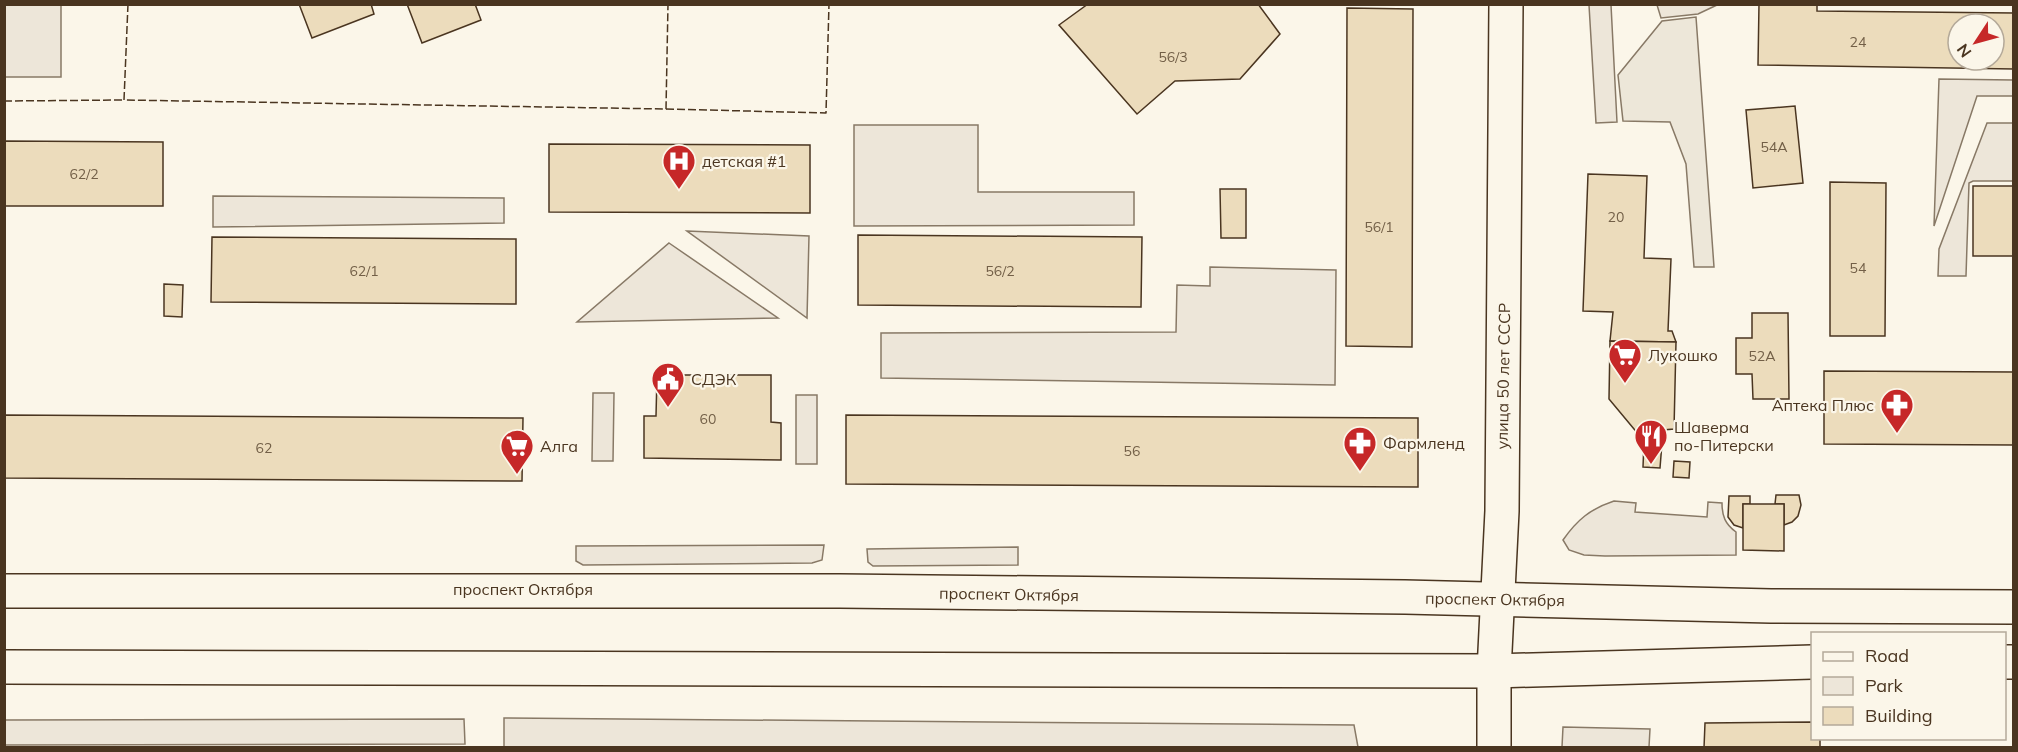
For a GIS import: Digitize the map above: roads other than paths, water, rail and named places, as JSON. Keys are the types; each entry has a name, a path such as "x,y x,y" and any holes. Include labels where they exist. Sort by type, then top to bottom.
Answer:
{"main road":[{"name":"улица 50 лет СССР","path":"1494,747 1494,671 1502,511 1506,4"},
{"name":"проспект Октября","path":"4,591 573,589 1497,599 1771,606 2013,607"},
{"path":"4,668 1494,671 1811,662"}],"place":[{"name":"детская #1","path":"679,190"},
{"name":"Лукошко","path":"1625,384"},
{"name":"СДЭК","path":"668,408"},
{"name":"Аптека Плюс","path":"1897,434"},
{"name":"Шаверма по-Питерски","path":"1651,465"},
{"name":"Фармленд","path":"1360,472"},
{"name":"Алга","path":"517,475"}]}
